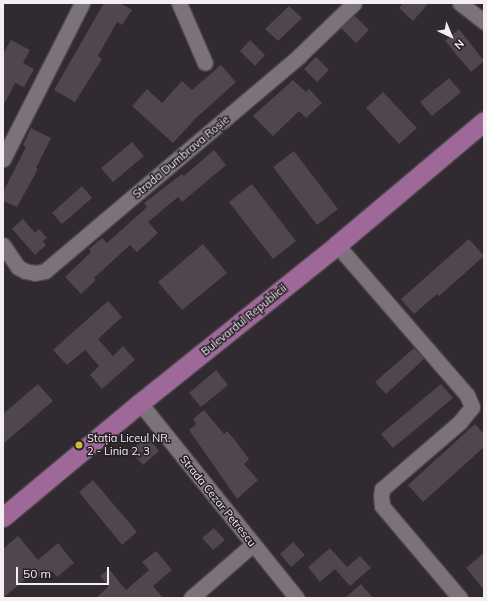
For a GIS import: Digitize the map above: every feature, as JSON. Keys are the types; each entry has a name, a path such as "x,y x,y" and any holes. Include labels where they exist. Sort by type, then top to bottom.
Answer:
{"main road":[{"name":"Bulevardul Republicii","path":"3,517 140,403 337,245 484,121"}],"street":[{"path":"3,159 82,3"},
{"path":"179,3 205,63"},
{"name":"Strada Dumbrava Roșie","path":"3,245 18,267 25,271 35,273 45,271 299,56 354,3"},
{"path":"460,3 484,21"},
{"path":"337,245 467,395 472,407 460,422 382,489 381,496 382,506 460,598"},
{"name":"Strada Cezar Petrescu","path":"140,403 252,545 297,598"},
{"path":"191,598 252,545"}],"building":[{"path":"104,3 120,3 132,10 122,25 117,22 98,56 102,59 75,102 54,90"},
{"path":"403,3 429,3 413,21 399,8"},
{"path":"289,6 302,18 278,41 265,29"},
{"path":"354,15 369,30 356,43 341,28"},
{"path":"459,29 484,61 471,72 445,41"},
{"path":"11,40 30,50 23,63 34,69 24,87 15,83 3,106 3,54"},
{"path":"250,40 265,55 255,66 240,51"},
{"path":"316,57 329,70 317,82 304,69"},
{"path":"221,65 236,82 195,119 173,143 132,106 147,89 162,103 182,81 192,90"},
{"path":"449,78 461,92 432,116 420,102"},
{"path":"293,80 306,92 309,89 322,103 306,118 299,111 273,136 253,116"},
{"path":"383,92 417,128 399,144 366,108"},
{"path":"31,128 51,138 36,168 38,169 17,207 3,201 3,192 26,147 23,145"},
{"path":"132,142 144,156 113,182 101,168"},
{"path":"214,150 226,165 182,202 178,197 148,222 158,233 137,252 130,245 94,278 96,280 81,294 65,277 91,252 89,249 102,238 107,243 147,207 144,203 182,174 184,176"},
{"path":"294,151 338,209 317,225 273,167"},
{"path":"252,184 296,241 273,259 229,202"},
{"path":"82,186 92,198 62,224 52,213"},
{"path":"23,219 35,233 39,229 47,238 43,241 46,245 35,255 12,229"},
{"path":"469,239 484,256 439,296 437,294 414,314 401,299"},
{"path":"203,244 227,273 182,310 158,282"},
{"path":"108,301 122,317 98,339 113,356 123,346 135,360 102,389 90,375 99,366 85,350 67,365 53,350"},
{"path":"414,348 424,359 386,394 375,382"},
{"path":"216,370 228,385 201,407 189,393"},
{"path":"38,384 53,401 3,444 3,414"},
{"path":"441,384 453,398 393,448 381,434"},
{"path":"204,410 224,434 227,431 234,439 249,459 244,464 258,480 237,499 189,430 196,424 193,419"},
{"path":"475,424 484,434 484,447 423,502 408,485"},
{"path":"147,436 159,451 143,465 130,451"},
{"path":"93,480 137,532 122,545 79,492"},
{"path":"214,528 225,540 213,550 202,538"},
{"path":"18,536 38,560 58,543 74,563 57,577 52,571 42,580 35,571 3,598 3,549"},
{"path":"293,542 305,555 291,567 280,554"},
{"path":"330,548 347,567 360,556 371,568 350,586 335,569 320,582 308,567"},
{"path":"156,551 172,570 153,586 163,598 96,598 109,586 100,576 109,569 126,590 149,570 142,562"},
{"path":"484,553 484,590 466,568"},
{"path":"361,584 373,598 345,598"}],"place":[{"name":"Stația Liceul NR. 2 - Linia 2, 3","path":"79,445"}]}
